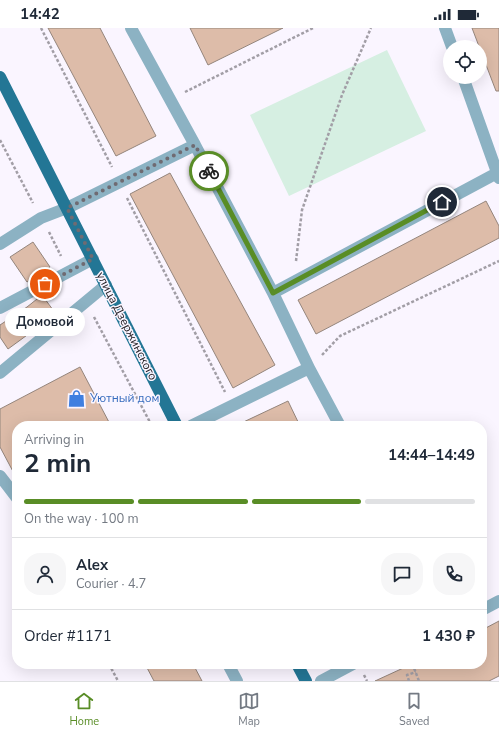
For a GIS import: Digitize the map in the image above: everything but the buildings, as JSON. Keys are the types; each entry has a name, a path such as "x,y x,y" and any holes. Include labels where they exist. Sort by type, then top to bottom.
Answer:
{"main road":[{"name":"улица Дзержинского","path":"0,77 174,421"},
{"path":"300,669 306,681"}],"street":[{"path":"131,28 273,293 309,368 337,421"},
{"path":"445,28 449,40"},
{"path":"273,293 498,176 465,84"},
{"path":"0,244 41,218 67,208 195,145"},
{"path":"0,308 93,259"},
{"path":"0,373 106,285"},
{"path":"201,421 309,368"},
{"path":"0,476 12,492"},
{"path":"487,607 499,601"},
{"path":"231,669 237,681"},
{"path":"321,681 344,669"}],"path":[{"path":"41,28 232,406"},
{"path":"170,99 313,28"},
{"path":"292,282 299,249 302,210 342,95 371,28"},
{"path":"309,368 340,336 499,261"},
{"path":"112,669 118,681"},
{"path":"409,681 407,675 416,672 419,681"}],"green space":[{"path":"387,50 426,131 289,196 250,115"}],"way so far":[{"path":"45,284 93,259 67,208 195,145 209,171"}],"place":[{"name":"Домовой","path":"45,284"},
{"name":"Уютный дом","path":"77,398"}],"route":[{"path":"209,171 273,293 442,202"}]}
